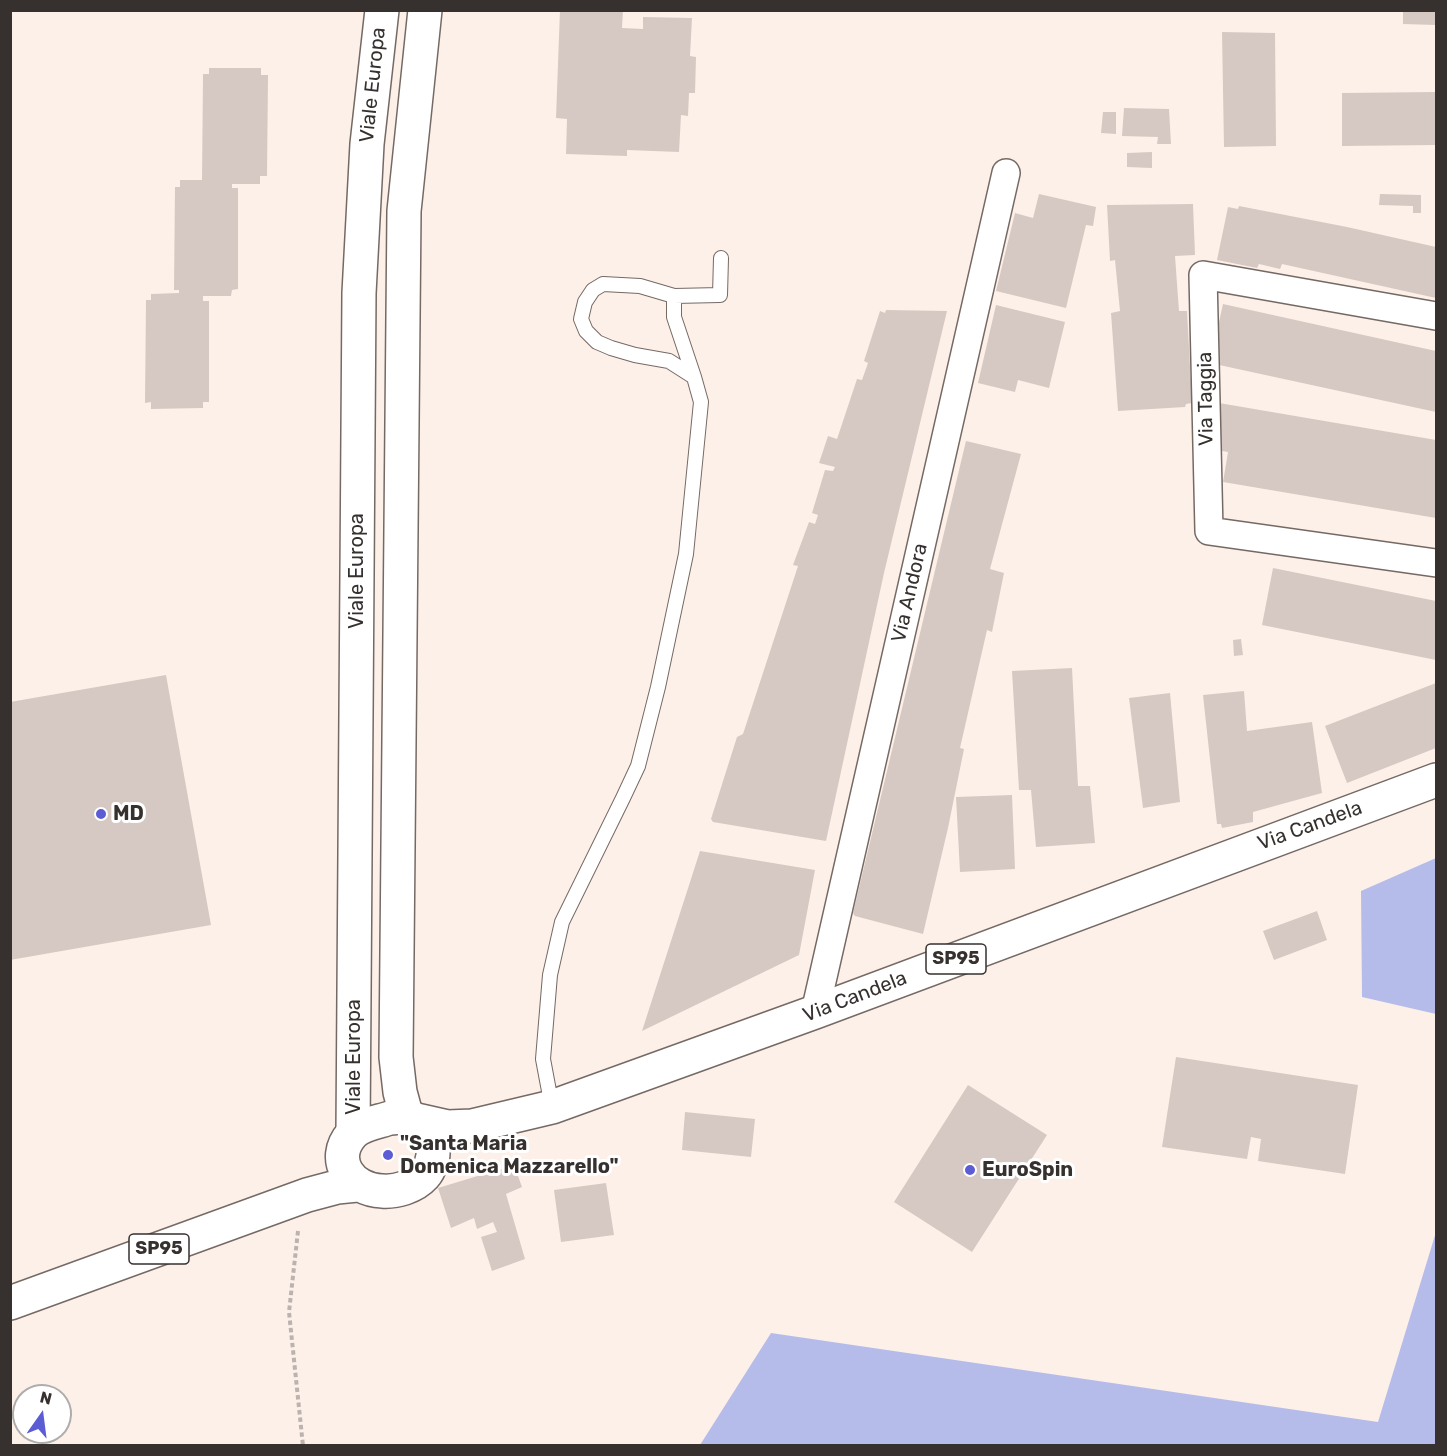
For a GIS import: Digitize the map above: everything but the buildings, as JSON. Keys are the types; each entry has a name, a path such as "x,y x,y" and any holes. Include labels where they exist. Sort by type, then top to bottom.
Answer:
{"street":[{"name":"Viale Europa","path":"351,1158 359,293 367,144 382,10"},
{"path":"425,10 404,211 396,1057 400,1092 412,1119 428,1130 434,1146 433,1157"},
{"name":"Via Andora","path":"815,1012 1006,173"},
{"name":"Via Taggia","path":"1437,316 1203,275 1209,531 1437,563"},
{"name":"Via Candela","path":"10,1303 304,1196 351,1158 365,1126 390,1118 412,1119 448,1127 472,1126 552,1107 815,1012 1437,780"},
{"name":"Via Candela","path":"351,1158 383,1192 405,1188 424,1176 433,1157 441,1147 472,1126"}],"lane":[{"path":"694,377 669,361 619,350 597,342 586,331 581,319 585,302 593,290 603,284 640,286 674,297 720,295 721,258"},
{"path":"552,1107 543,1059 550,975 562,922 638,766 658,687 686,554 701,402 674,317 674,297"}],"path":[{"path":"303,1446 289,1312 304,1196"}],"shaded area":[{"path":"1436,858 1436,1014 1362,997 1361,891"},
{"path":"1436,1232 1436,1445 700,1445 771,1333 1378,1422"}],"place":[{"name":"MD","path":"101,814"},
{"name":"\"Santa Maria Domenica Mazzarello\"","path":"388,1155"},
{"name":"EuroSpin","path":"970,1170"}]}
